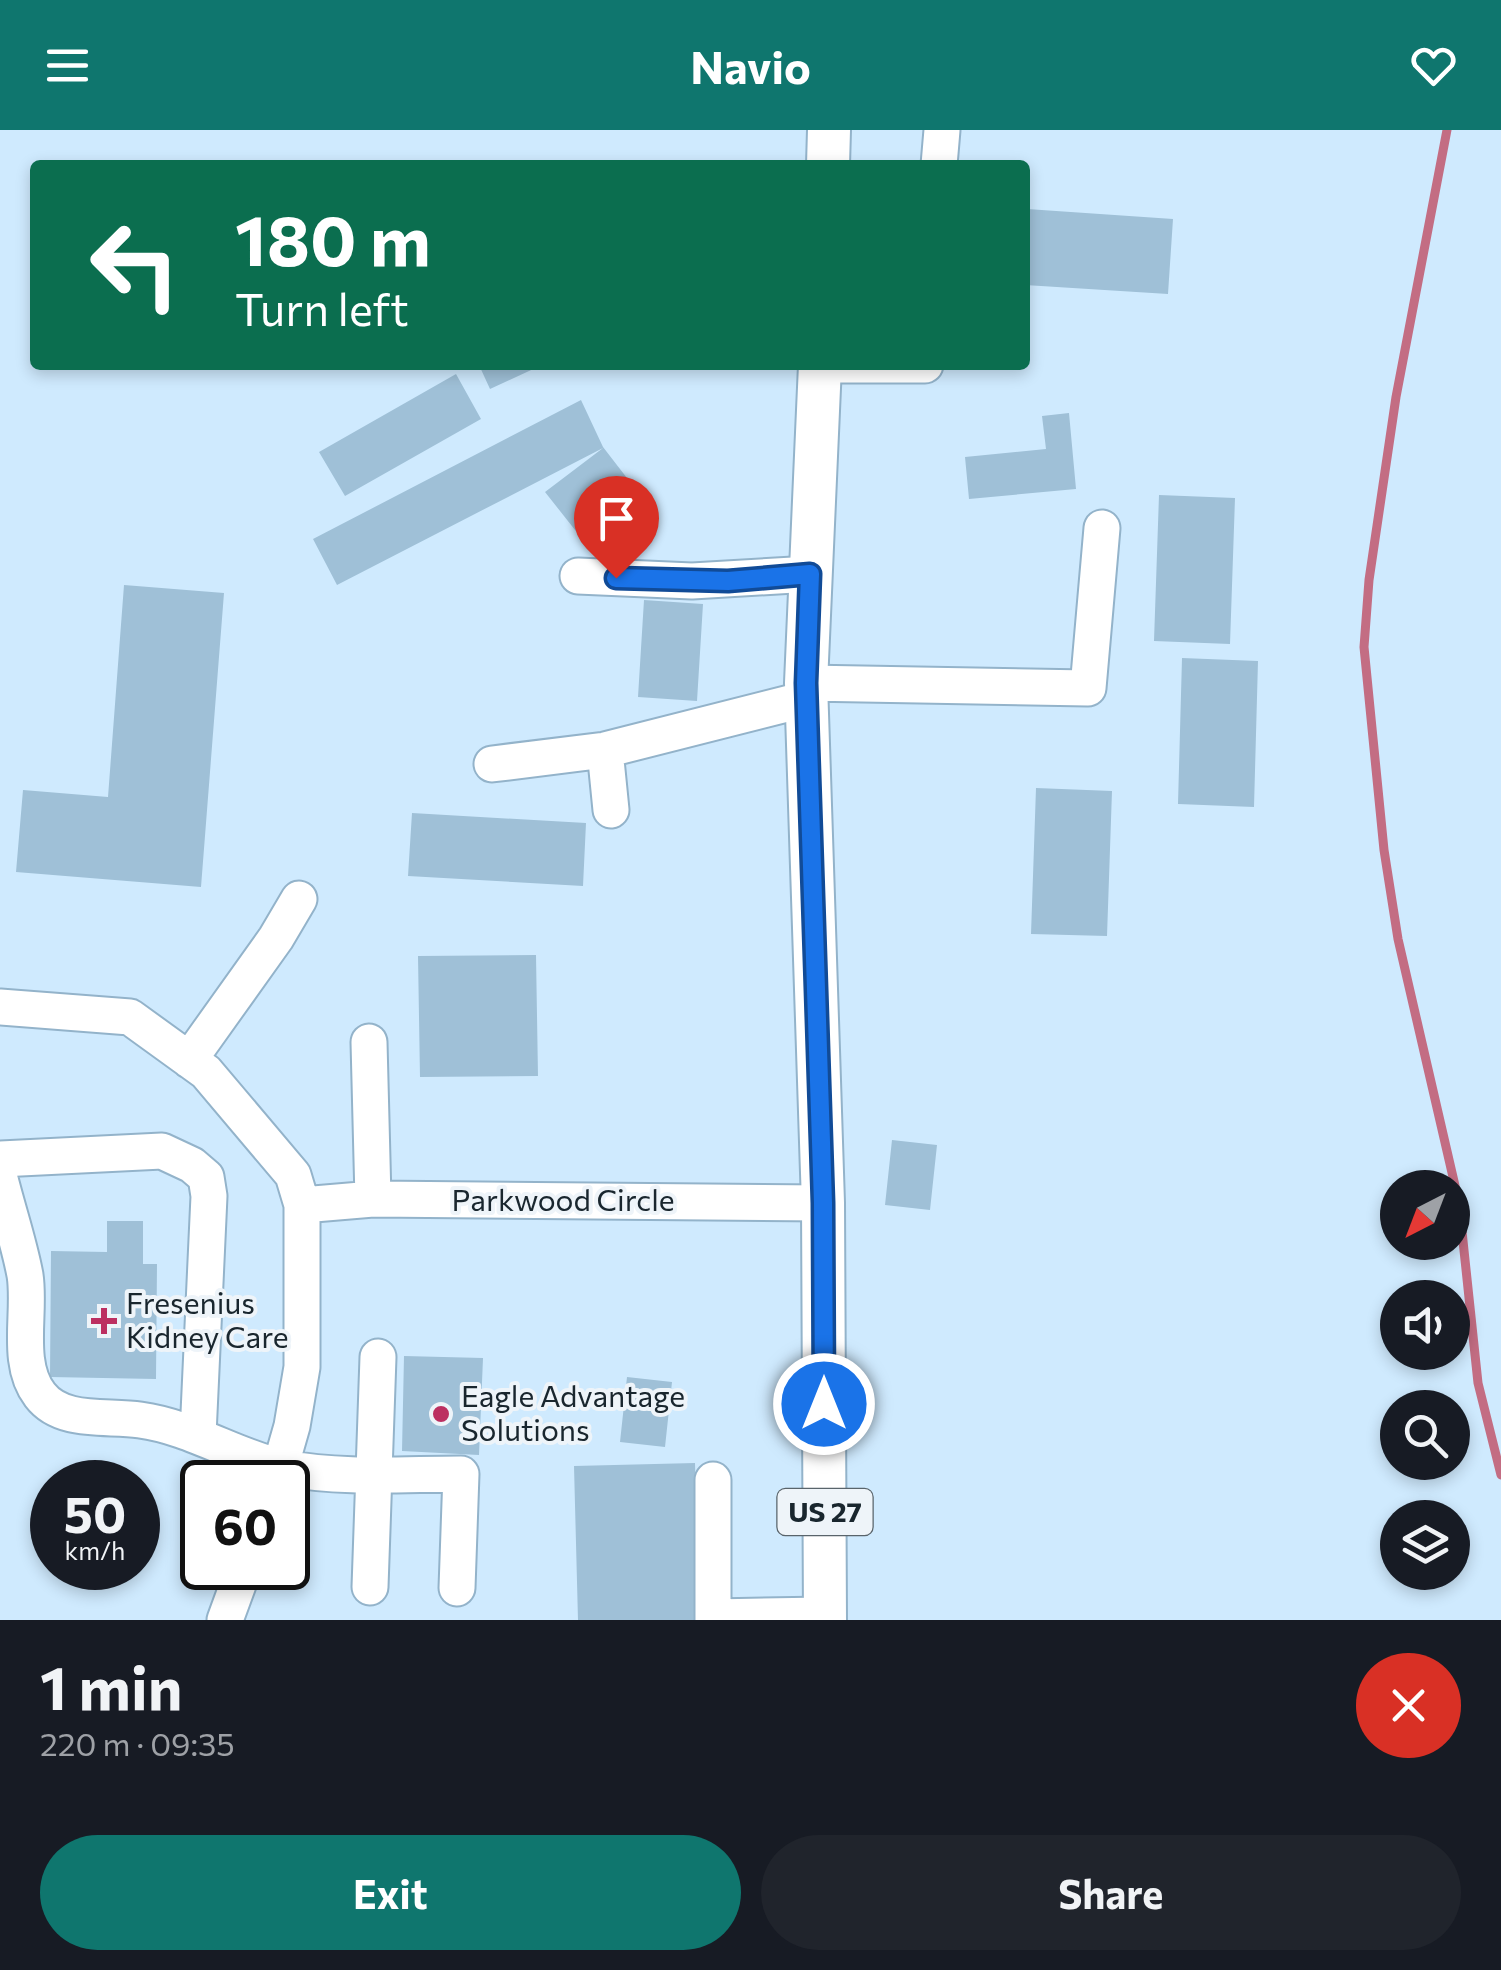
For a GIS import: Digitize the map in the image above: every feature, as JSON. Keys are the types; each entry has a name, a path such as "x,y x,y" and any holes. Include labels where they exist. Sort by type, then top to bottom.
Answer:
{"main road":[{"path":"828,160 829,130"},
{"name":"US 27","path":"819,370 806,691 823,1203 825,1617"}],"street":[{"path":"939,160 942,130"},
{"path":"492,764 605,750 806,691 1088,688 1102,528"},
{"path":"578,576 710,581 810,574"},
{"path":"605,750 612,810"},
{"path":"188,1060 276,938 299,899"},
{"path":"0,1008 130,1017 206,1072 293,1174 302,1205 302,1367 282,1460"},
{"path":"369,1042 374,1199"},
{"path":"0,1159 162,1150 206,1177 210,1196 198,1435"},
{"path":"0,1179 25,1277 26,1361 37,1392 52,1408 69,1414 144,1420 198,1435 249,1460"},
{"name":"Parkwood Circle","path":"302,1205 374,1199 823,1203"},
{"path":"370,1587 378,1357"},
{"path":"310,1474 461,1474 456,1588"},
{"path":"713,1480 714,1618 825,1617"},
{"path":"225,1620 236,1590"}],"building":[{"path":"1030,209 1173,219 1168,294 1030,285"},
{"path":"481,370 531,370 490,389"},
{"path":"456,374 481,419 345,496 319,452"},
{"path":"581,400 603,447 637,491 579,535 545,492 603,448 337,585 313,539"},
{"path":"1069,413 1076,489 969,499 965,457 1046,449 1042,416"},
{"path":"1159,495 1235,498 1230,644 1154,641"},
{"path":"124,585 224,593 201,887 16,872 23,790 108,797"},
{"path":"644,600 703,604 697,701 638,697"},
{"path":"1182,658 1258,661 1254,807 1178,804"},
{"path":"1036,788 1112,791 1107,936 1031,934"},
{"path":"412,813 586,823 583,886 408,876"},
{"path":"536,955 538,1076 420,1077 418,956"},
{"path":"892,1140 937,1145 930,1210 885,1205"},
{"name":"Fresenius Kidney Care","path":"107,1221 143,1221 143,1264 157,1264 156,1379 50,1377 51,1251 107,1252"},
{"name":"Eagle Advantage Solutions","path":"404,1356 483,1358 479,1455 402,1451"},
{"path":"627,1377 672,1382 665,1447 620,1442"},
{"path":"695,1463 699,1620 578,1620 574,1466"}],"waterway":[{"path":"1447,130 1396,397 1369,580 1364,647 1384,850 1398,939 1459,1203 1478,1383 1501,1475"}],"place":[{"name":"Fresenius Kidney Care","path":"104,1321"},
{"name":"Eagle Advantage Solutions","path":"441,1414"}],"route":[{"path":"616,578 728,581 810,574 806,683 823,1203 824,1404"}]}
